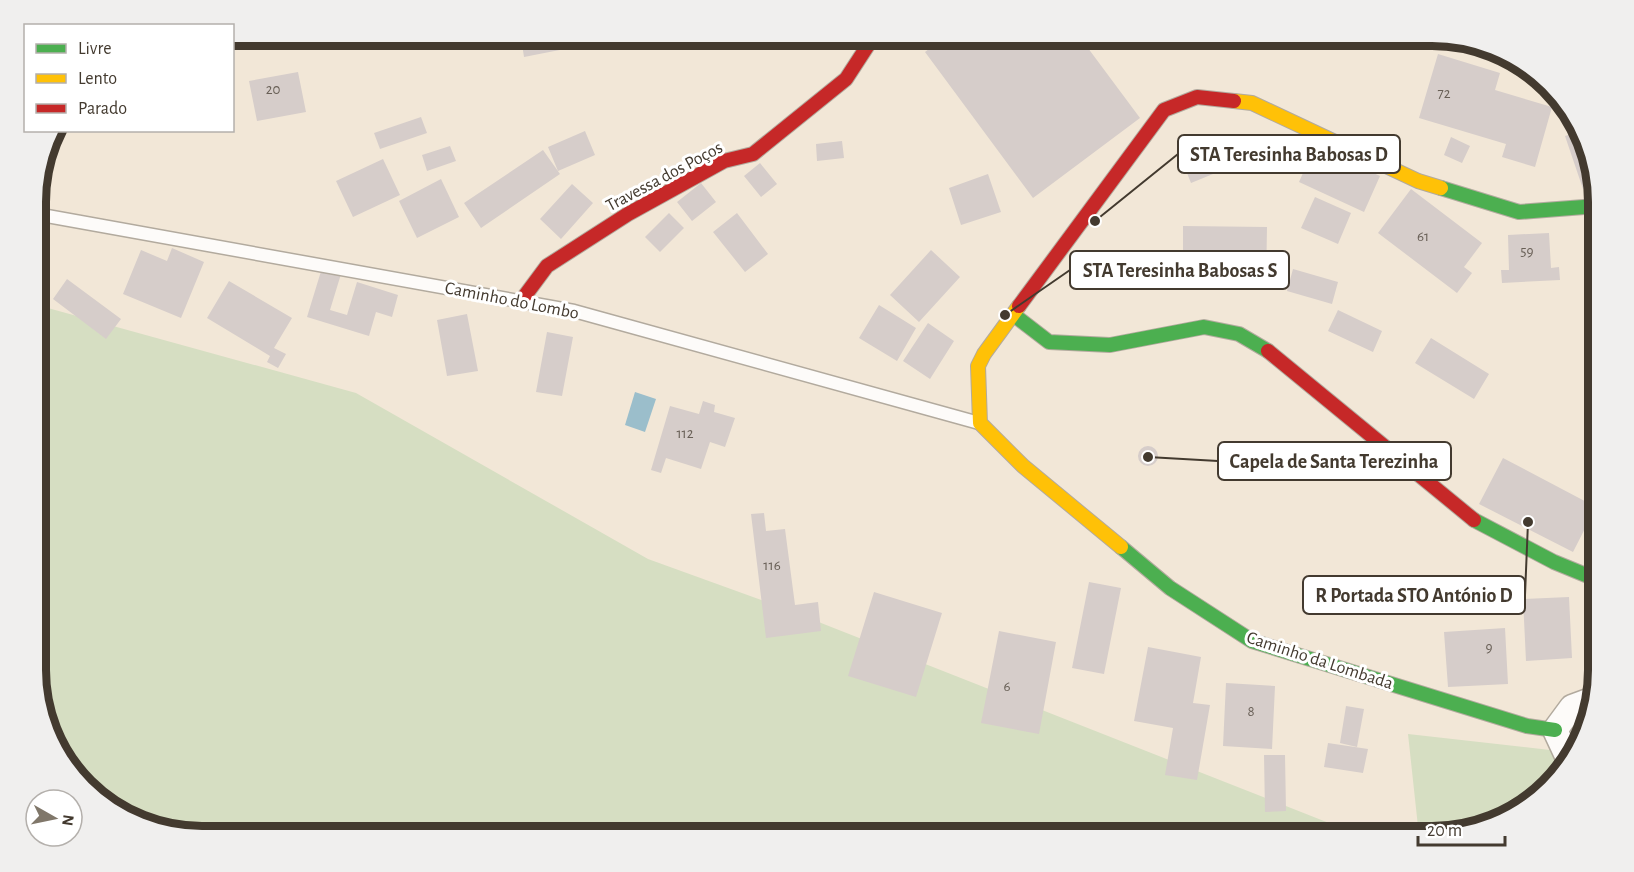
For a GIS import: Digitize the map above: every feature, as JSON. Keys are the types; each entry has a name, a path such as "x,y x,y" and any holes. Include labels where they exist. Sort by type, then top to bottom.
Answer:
{"street":[{"name":"Travessa dos Poços","path":"521,301 547,266 628,214 724,161 753,154 846,79 867,46"},
{"path":"980,423 978,366 984,354 1164,110 1197,97 1252,103 1418,181 1520,212 1588,207"},
{"path":"1014,315 1049,342 1069,344 1110,345 1204,327 1239,334 1266,349 1475,520 1554,562 1588,576"},
{"name":"Caminho da Lombada","path":"980,423 1023,466 1170,588 1252,641 1527,726 1555,730"},
{"path":"1564,750 1555,730 1572,707 1584,702"}],"lane":[{"name":"Caminho do Lombo","path":"47,216 574,310 980,423"}],"green space":[{"path":"47,308 356,393 648,559 783,608 1334,825 202,826 152,817 116,799 85,772 63,739 49,700 46,670"},
{"path":"1408,734 1550,750 1558,760 1534,787 1501,809 1462,823 1418,825"}],"water":[{"path":"635,392 656,399 645,432 625,425"}],"building":[{"path":"522,46 580,46 524,57"},
{"path":"933,46 1086,46 1140,118 1033,198 925,52"},
{"path":"1438,54 1500,73 1495,90 1552,107 1535,167 1502,157 1506,144 1419,118"},
{"path":"298,72 306,112 257,121 249,81"},
{"path":"421,117 427,133 380,149 374,133"},
{"path":"585,131 595,155 558,171 548,147"},
{"path":"1572,134 1576,143 1587,188 1583,189 1565,136"},
{"path":"1223,135 1235,165 1191,183 1179,153"},
{"path":"1451,137 1470,146 1462,163 1444,155"},
{"path":"842,141 844,158 817,161 816,144"},
{"path":"450,146 456,161 427,171 422,155"},
{"path":"1315,146 1380,176 1364,212 1299,182"},
{"path":"543,150 560,174 481,228 464,203"},
{"path":"383,159 400,195 353,217 336,181"},
{"path":"760,163 777,184 761,197 744,176"},
{"path":"988,174 1001,212 961,225 949,188"},
{"path":"441,179 459,217 417,238 399,201"},
{"path":"701,183 716,202 692,221 677,202"},
{"path":"572,184 593,203 561,239 540,219"},
{"path":"1411,189 1482,243 1464,267 1472,273 1457,293 1378,233"},
{"path":"1315,197 1351,213 1338,244 1301,228"},
{"path":"669,213 684,228 660,252 645,237"},
{"path":"737,213 768,254 745,272 713,232"},
{"path":"1183,226 1267,227 1266,285 1232,285 1232,271 1183,271"},
{"path":"1549,233 1551,268 1559,267 1560,280 1502,283 1501,270 1509,270 1508,235"},
{"path":"172,248 204,262 181,318 123,294 141,250 167,261"},
{"path":"931,250 960,277 919,322 890,295"},
{"path":"322,268 341,274 330,310 347,315 357,282 398,295 392,317 376,312 369,336 307,317"},
{"path":"1293,269 1338,282 1332,304 1287,291"},
{"path":"67,279 121,319 106,339 53,299"},
{"path":"229,281 292,318 274,348 286,354 278,368 267,362 270,356 207,318"},
{"path":"879,305 916,328 897,361 859,338"},
{"path":"1338,310 1382,331 1373,352 1328,331"},
{"path":"467,314 478,371 447,376 437,320"},
{"path":"928,323 954,341 930,379 903,361"},
{"path":"547,332 573,337 562,396 536,392"},
{"path":"1431,338 1489,374 1474,399 1415,363"},
{"path":"703,401 715,405 714,412 735,418 725,447 710,442 701,469 666,458 661,473 651,470 670,406 699,414"},
{"path":"1148,446 1155,449 1158,456 1155,463 1148,466 1141,463 1138,456 1141,449"},
{"path":"1503,458 1588,503 1588,523 1573,552 1479,504"},
{"path":"764,513 766,531 785,529 795,605 818,602 821,631 766,638 751,514"},
{"path":"1089,582 1121,588 1104,674 1072,668"},
{"path":"874,592 942,613 916,697 848,676"},
{"path":"1569,597 1572,658 1526,661 1523,599"},
{"path":"1505,628 1508,684 1448,687 1444,632"},
{"path":"999,631 1056,642 1039,734 981,723"},
{"path":"1585,631 1588,631 1588,641 1584,640"},
{"path":"1148,647 1201,657 1193,703 1210,705 1197,780 1165,775 1173,728 1134,721"},
{"path":"1226,683 1275,686 1272,749 1223,746"},
{"path":"1346,706 1364,709 1357,747 1340,743"},
{"path":"1328,743 1368,749 1363,773 1324,767"},
{"path":"1264,755 1285,755 1286,811 1265,812"}],"traffic: fast":[{"path":"1441,188 1519,212 1588,207"},
{"path":"1014,315 1049,342 1110,345 1204,327 1239,334 1268,351"},
{"path":"1474,520 1554,562 1588,576"},
{"path":"1121,547 1170,588 1252,641 1527,726 1555,730"}],"traffic: slow":[{"path":"1234,101 1252,103 1418,181 1441,188"},
{"path":"1019,306 984,354 978,366 980,423 1023,466 1121,547"}],"traffic: jam":[{"path":"521,301 547,266 628,214 724,161 753,154 846,79 867,46"},
{"path":"1019,306 1164,110 1197,97 1234,101"},
{"path":"1268,351 1474,520"}],"place":[{"name":"STA Teresinha Babosas D","path":"1095,221"},
{"name":"STA Teresinha Babosas S","path":"1005,315"},
{"name":"Capela de Santa Terezinha","path":"1148,457"},
{"name":"R Portada STO António D","path":"1528,522"}]}
